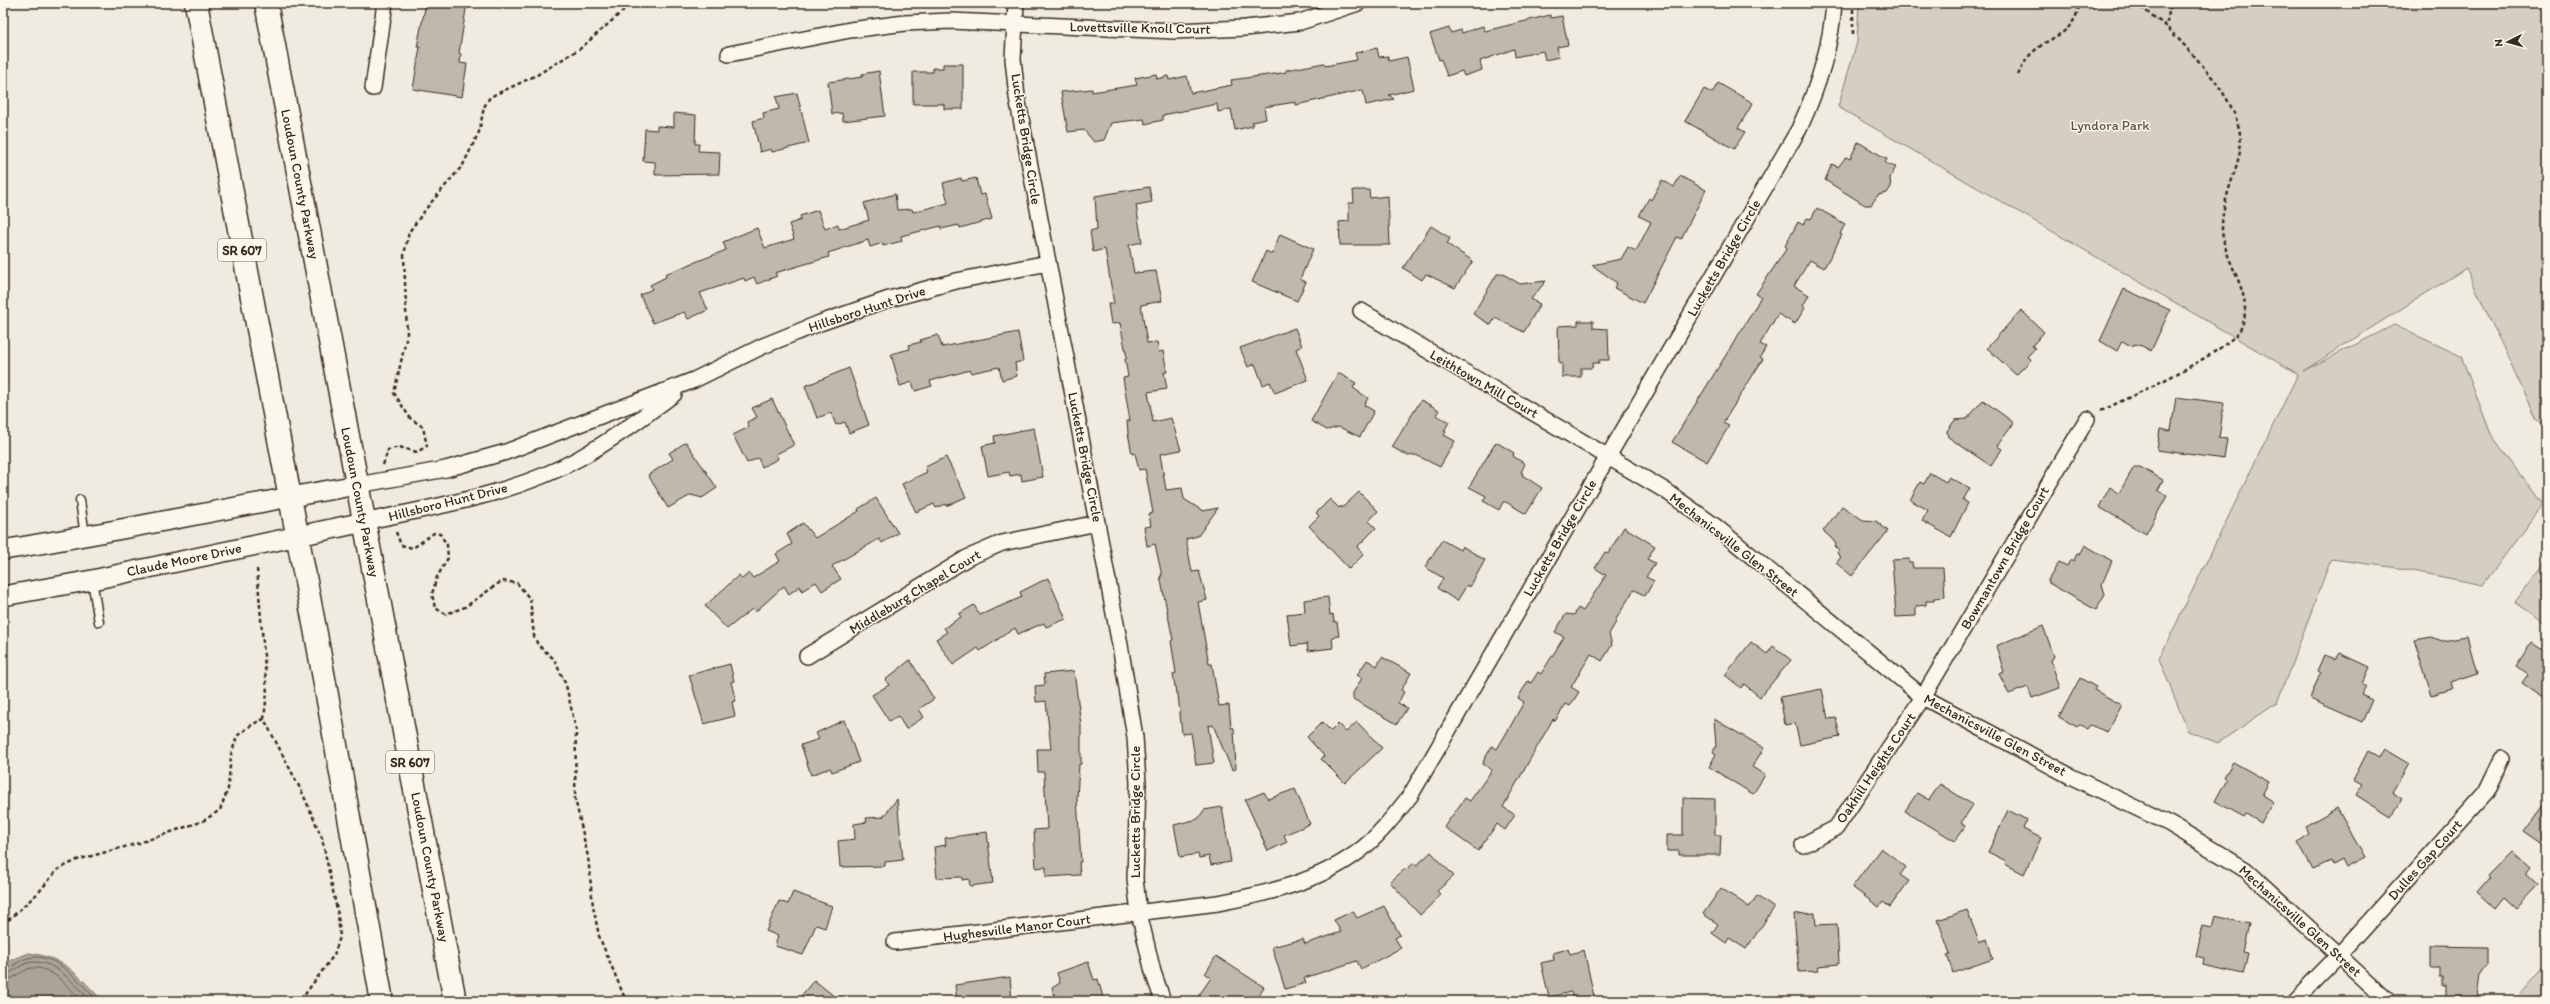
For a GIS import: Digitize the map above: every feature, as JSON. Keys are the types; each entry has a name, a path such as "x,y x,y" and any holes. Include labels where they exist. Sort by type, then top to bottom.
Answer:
{"main road":[{"name":"SR 607","path":"196,3 296,536 318,642 382,1001"},
{"name":"Loudoun County Parkway","path":"266,3 456,1001"}],"street":[{"path":"373,88 385,3"},
{"name":"Lucketts Bridge Circle","path":"1016,3 1013,59 1017,97 1097,523 1135,737 1138,783 1135,879 1139,913 1153,972 1163,1001"},
{"name":"Lovettsville Knoll Court","path":"729,54 850,30 905,23 951,21 1175,31 1245,28 1300,22 1358,3"},
{"name":"Lucketts Bridge Circle","path":"1139,913 1252,897 1308,879 1358,852 1386,826 1410,796 1800,129 1814,97 1825,64 1833,25 1834,3"},
{"name":"Hillsboro Hunt Drive","path":"358,486 446,469 506,452 694,380 770,343 886,300 956,281 1048,263"},
{"name":"Leithtown Mill Court","path":"1361,311 1608,456"},
{"name":"Hillsboro Hunt Drive","path":"364,522 497,491 577,459 613,438 694,380"},
{"name":"Bowmantown Bridge Court","path":"1923,697 2087,419"},
{"name":"Mechanicsville Glen Street","path":"1608,456 1666,491 1715,526 1923,697 2070,776 2170,824 2246,870 2388,1001"},
{"path":"3,550 85,537 289,497 358,486"},
{"name":"Claude Moore Drive","path":"3,596 92,580 364,522"},
{"name":"Middleburg Chapel Court","path":"807,656 967,558 1002,543 1097,523"},
{"path":"3,564 11,558 55,542"},
{"name":"Oakhill Heights Court","path":"1803,845 1836,828 1923,697"},
{"name":"Dulles Gap Court","path":"2294,1001 2339,955 2486,792 2502,759"},
{"name":"Hughesville Manor Court","path":"895,942 1139,913"}],"lane":[{"path":"80,500 85,537"},
{"path":"92,580 99,622"}],"path":[{"path":"383,482 383,459 388,450 399,447 417,452 427,446 423,427 410,418 394,393 407,335 404,255 409,232 429,205 463,165 479,132 484,106 490,97 512,88 581,48 632,3"},
{"path":"1853,34 1854,3"},
{"path":"2018,75 2031,54 2068,29 2077,18 2080,3"},
{"path":"2087,419 2222,348 2241,329 2246,308 2242,290 2223,238 2229,190 2240,154 2240,136 2224,92 2166,26 2135,3"},
{"path":"2166,26 2171,3"},
{"path":"390,516 401,545 413,548 434,533 440,534 447,545 448,558 437,577 432,594 435,608 446,614 465,607 502,581 517,583 530,599 534,636 538,645 554,659 566,685 576,730 575,798 588,857 593,906 599,936 626,1001"},
{"path":"257,569 267,693 264,719 304,794 322,838 338,916 340,937 334,955 300,1001"},
{"path":"3,924 39,892 58,870 77,860 139,843 203,821 220,810 228,789 231,755 237,736 253,724 264,719"}],"green space":[{"name":"Lyndora Park","path":"1859,3 2547,3 2547,429 2537,420 2466,268 2303,371 2394,325 2461,356 2491,434 2542,505 2483,585 2398,568 2331,559 2277,703 2218,743 2188,731 2159,659 2298,374 1838,107 1857,42"},
{"path":"2547,560 2547,624 2515,602"},
{"path":"2547,962 2547,1001 2513,1001"}],"water":[{"path":"29,953 42,955 63,964 79,976 103,1001 3,1001 3,967 11,960"}],"building":[{"path":"426,3 467,3 459,53 461,54 460,63 467,64 462,97 413,89 420,47 417,47"},
{"path":"1550,15 1551,18 1562,16 1568,45 1557,47 1559,57 1545,60 1543,51 1515,57 1514,49 1480,61 1482,70 1464,76 1462,71 1447,76 1441,59 1439,60 1430,34 1449,28 1451,33 1461,30 1462,33 1483,26 1485,31"},
{"path":"1377,48 1379,57 1388,56 1389,61 1407,57 1414,89 1389,95 1394,99 1366,105 1363,90 1296,105 1296,102 1264,107 1266,119 1252,122 1253,126 1235,130 1231,109 1218,112 1217,104 1163,115 1163,120 1145,124 1144,119 1111,123 1104,140 1094,142 1084,130 1068,132 1061,92 1092,89 1092,92 1137,85 1135,78 1156,74 1157,79 1168,76 1169,80 1187,76 1191,93 1232,85 1231,80 1282,73 1286,72 1286,70 1324,63 1325,66 1357,60 1355,53"},
{"path":"943,64 963,64 963,109 944,109 944,104 913,104 913,72 933,72 933,68 943,68"},
{"path":"879,71 885,116 843,121 842,113 832,114 828,82 862,77 862,74"},
{"path":"1718,83 1753,103 1738,128 1745,132 1734,149 1685,121 1704,89 1712,93"},
{"path":"797,93 809,143 772,152 771,149 760,152 753,121 764,118 763,113 779,109 776,97"},
{"path":"674,113 696,115 695,144 699,144 698,151 720,152 719,174 655,175 655,162 643,161 645,129 657,130 657,126 674,127"},
{"path":"1858,142 1887,159 1885,163 1896,167 1890,178 1891,187 1887,193 1878,195 1871,205 1865,205 1825,180 1832,164 1838,167 1846,157 1850,159"},
{"path":"1680,176 1706,190 1681,239 1677,237 1643,303 1614,288 1617,283 1592,265 1621,259 1628,247 1636,251 1651,222 1639,216 1649,198 1651,200 1662,180 1674,187"},
{"path":"961,178 962,181 976,178 980,195 985,194 992,219 960,228 959,225 941,229 941,226 901,236 902,241 883,246 883,243 870,247 868,240 828,253 829,257 775,273 777,276 757,284 754,277 745,281 744,278 700,293 708,310 688,319 684,312 653,323 640,295 652,289 650,285 666,277 665,274 726,250 723,242 757,228 765,248 794,239 789,224 801,220 800,216 818,210 825,229 838,224 839,229 869,220 864,203 895,194 897,210 912,209 913,212 948,203 943,183"},
{"path":"1149,187 1152,202 1136,205 1142,242 1129,245 1134,273 1156,271 1162,301 1141,305 1147,343 1157,342 1159,352 1163,351 1167,372 1164,372 1167,389 1148,392 1153,422 1171,418 1181,450 1160,454 1166,490 1182,488 1184,499 1203,511 1218,508 1198,536 1186,539 1192,572 1199,571 1207,600 1198,602 1209,664 1212,664 1219,706 1229,705 1231,728 1234,728 1236,769 1232,770 1213,725 1208,726 1214,763 1196,765 1191,733 1182,734 1178,694 1176,694 1173,674 1176,673 1171,641 1173,640 1160,576 1162,576 1155,544 1147,546 1144,527 1151,526 1149,514 1153,513 1145,469 1139,470 1135,453 1132,454 1128,433 1127,421 1130,421 1123,378 1128,377 1125,359 1127,358 1120,323 1111,324 1108,304 1114,304 1105,249 1093,252 1090,231 1097,229 1095,196"},
{"path":"1353,190 1369,190 1370,198 1388,196 1390,245 1340,245 1339,222 1349,221 1349,203 1354,203"},
{"path":"1817,208 1845,224 1840,234 1842,235 1824,268 1810,260 1794,286 1809,295 1803,306 1805,308 1795,324 1778,314 1760,344 1766,347 1760,357 1763,359 1723,423 1729,426 1707,462 1672,442 1752,313 1761,296 1756,294 1787,248 1785,246 1798,222 1803,225 1807,218 1811,219"},
{"path":"1431,226 1450,238 1447,244 1473,261 1455,288 1426,274 1422,280 1403,268"},
{"path":"1280,234 1313,249 1300,279 1306,282 1297,301 1252,282 1266,251 1272,254"},
{"path":"1497,274 1503,274 1520,284 1546,281 1531,299 1540,304 1524,332 1495,318 1491,325 1473,314"},
{"path":"2124,289 2170,310 2151,351 2134,344 2133,347 2122,341 2117,351 2100,341"},
{"path":"2021,310 2044,332 2032,346 2035,348 2027,357 2031,360 2016,375 1987,348"},
{"path":"1578,321 1593,321 1593,328 1608,329 1609,360 1599,360 1599,363 1593,363 1592,368 1581,368 1581,377 1562,377 1562,363 1559,364 1558,326 1578,325"},
{"path":"1295,328 1302,346 1296,349 1308,380 1275,393 1270,382 1263,385 1255,364 1248,367 1240,348"},
{"path":"1018,332 1023,361 1015,363 1017,376 1002,380 999,367 971,373 970,370 930,381 932,386 915,391 912,382 900,386 891,354 910,349 909,345 938,335 942,347"},
{"path":"849,368 869,425 849,433 845,422 836,425 831,413 817,418 805,386"},
{"path":"1338,373 1356,383 1353,388 1368,398 1364,405 1374,411 1360,437 1339,427 1327,430 1311,421"},
{"path":"2176,397 2224,403 2219,438 2227,439 2224,459 2157,450 2160,429 2171,431"},
{"path":"772,399 794,445 776,454 778,459 762,467 758,458 747,463 733,435 749,427 747,422 757,417 752,408"},
{"path":"1421,400 1439,410 1436,415 1449,422 1444,431 1446,432 1444,435 1455,441 1440,467 1416,455 1408,456 1392,447"},
{"path":"1983,400 2014,423 1997,446 2002,449 1991,466 1948,437 1947,431 1955,420 1967,419"},
{"path":"1034,428 1043,477 1022,481 1021,474 1010,476 1009,472 988,476 982,446 995,443 994,436"},
{"path":"686,442 717,488 702,498 691,495 668,508 648,475 673,459 669,453"},
{"path":"1496,442 1514,453 1513,456 1525,464 1521,472 1523,473 1522,475 1542,488 1526,514 1506,502 1503,502 1499,510 1483,501 1486,496 1469,487"},
{"path":"946,457 966,497 946,506 946,504 936,508 934,504 916,512 902,484 927,472 925,467"},
{"path":"2134,467 2140,467 2163,480 2158,490 2167,496 2146,534 2099,507 2110,487 2119,493"},
{"path":"1930,473 1946,482 1949,477 1970,488 1963,500 1968,503 1951,537 1922,521 1928,510 1910,500 1920,482 1924,484"},
{"path":"1359,492 1378,511 1369,521 1376,528 1357,547 1364,554 1349,569 1309,526 1319,516 1316,513 1330,499 1339,508 1341,506 1342,508"},
{"path":"876,498 898,533 882,543 879,539 832,566 841,579 822,591 816,582 802,591 800,586 789,594 784,586 755,612 752,609 727,629 705,606 739,575 742,579 749,573 753,578 780,561 776,554 792,544 787,534 803,523 815,538 859,511 858,509"},
{"path":"1842,506 1863,520 1876,521 1888,531 1852,576 1836,563 1841,557 1837,553 1839,550 1831,538 1823,531"},
{"path":"1624,527 1655,546 1647,559 1655,563 1646,577 1654,581 1645,596 1635,590 1633,591 1609,634 1612,645 1602,661 1591,654 1571,687 1579,692 1570,706 1566,704 1555,721 1553,719 1503,807 1515,815 1505,830 1497,824 1478,851 1444,827 1465,798 1470,801 1492,770 1483,764 1484,760 1492,746 1497,749 1524,702 1518,698 1528,681 1531,683 1538,672 1541,674 1564,637 1555,632 1566,614 1574,615 1578,608 1583,611 1606,575 1595,568 1605,552 1608,554"},
{"path":"1442,540 1460,550 1462,546 1485,560 1470,587 1467,585 1457,601 1437,588 1443,578 1425,567"},
{"path":"2085,545 2112,561 2102,584 2105,595 2096,610 2047,582 2059,562 2067,566 2070,560 2073,562 2077,554 2080,555"},
{"path":"1909,559 1909,562 1912,562 1913,568 1943,568 1945,597 1934,598 1934,601 1926,601 1926,605 1916,606 1916,616 1896,617 1892,560"},
{"path":"1048,578 1066,619 1046,627 1044,623 1018,634 1015,628 980,651 978,648 953,665 936,639 947,632 944,628 961,617 959,614 974,605 980,615 1022,597 1020,592"},
{"path":"1328,597 1330,615 1333,614 1334,622 1337,622 1339,636 1332,637 1333,648 1308,651 1307,644 1291,646 1287,614 1305,612 1304,600"},
{"path":"2043,626 2054,656 2051,661 2060,688 2032,698 2028,687 2009,694 1999,674 2004,672 1996,646"},
{"path":"2432,637 2442,641 2467,637 2477,673 2450,682 2452,689 2432,695 2414,640"},
{"path":"1751,642 1767,654 1773,646 1791,660 1760,697 1744,684 1741,688 1725,675"},
{"path":"2532,643 2547,653 2547,700 2522,683 2528,674 2517,666"},
{"path":"2340,653 2370,667 2362,685 2366,686 2361,695 2372,700 2362,722 2310,699 2320,673 2317,671 2324,655 2336,659"},
{"path":"1382,657 1411,673 1401,690 1404,692 1398,703 1407,708 1397,724 1353,699 1353,693 1362,678 1357,675 1367,660 1377,666"},
{"path":"910,660 934,699 919,709 924,717 906,729 898,716 889,721 872,695 889,685 885,680"},
{"path":"730,664 734,681 731,682 736,701 732,702 735,716 704,724 689,675"},
{"path":"1074,671 1081,725 1081,764 1079,764 1077,799 1081,862 1079,862 1080,875 1046,877 1046,867 1036,868 1034,830 1047,829 1044,772 1038,772 1037,749 1051,749 1046,701 1036,702 1035,686 1045,685 1044,674"},
{"path":"2080,678 2096,687 2094,690 2122,705 2107,732 2090,725 2087,729 2079,725 2077,727 2059,717"},
{"path":"1822,689 1828,719 1836,718 1840,737 1800,745 1795,723 1785,725 1780,697"},
{"path":"1714,719 1764,748 1752,767 1765,775 1753,794 1709,767 1716,754 1713,752 1716,746"},
{"path":"844,720 859,762 832,772 830,768 811,775 801,745 819,739 816,733"},
{"path":"1322,722 1331,731 1338,724 1346,732 1357,722 1382,748 1345,783 1321,759 1324,756 1307,737"},
{"path":"2384,749 2409,764 2392,792 2402,799 2391,817 2356,795 2362,785 2353,780 2368,751 2379,757"},
{"path":"2233,762 2269,782 2262,795 2273,802 2261,823 2246,814 2244,817 2215,801 2227,779 2224,777"},
{"path":"1940,784 1973,805 1961,823 1965,826 1955,841 1905,811 1917,793 1929,800"},
{"path":"1295,789 1310,824 1284,835 1287,842 1268,851 1245,800 1264,792 1268,799"},
{"path":"1683,798 1715,799 1715,835 1721,835 1720,855 1679,855 1679,851 1667,851 1667,835 1683,835"},
{"path":"897,799 903,860 885,862 885,866 840,867 838,841 855,839 854,824 867,822 866,818 883,817"},
{"path":"2547,800 2547,847 2524,831"},
{"path":"1222,807 1231,862 1211,865 1209,856 1199,858 1198,854 1180,857 1174,825 1198,819 1204,810"},
{"path":"2337,808 2365,858 2346,868 2342,860 2333,865 2331,861 2313,869 2298,842 2309,834 2305,826"},
{"path":"2008,810 2027,820 2023,829 2041,838 2024,874 2005,864 2006,861 1988,852"},
{"path":"987,832 993,883 970,886 969,879 962,880 962,877 937,878 934,847 946,845 945,838"},
{"path":"1881,848 1906,867 1900,875 1909,881 1890,907 1883,902 1879,907 1852,887"},
{"path":"1431,852 1454,876 1437,891 1440,894 1436,900 1420,915 1390,882 1406,868 1407,869 1414,863 1417,865"},
{"path":"2510,852 2529,869 2525,874 2538,886 2516,909 2503,897 2494,908 2477,892 2489,878 2487,875"},
{"path":"1721,888 1749,907 1757,896 1774,908 1746,949 1729,938 1726,943 1712,933 1718,924 1703,914"},
{"path":"793,892 832,906 825,928 816,925 803,955 775,946 778,936 766,931 779,901 788,904"},
{"path":"1384,906 1400,935 1395,938 1401,948 1361,969 1357,961 1304,978 1306,983 1285,989 1272,947 1303,939 1305,944 1341,932 1334,920 1353,911 1357,918"},
{"path":"1967,910 1979,942 1987,939 1993,959 1953,973 1947,955 1950,954 1938,920"},
{"path":"1815,913 1816,925 1837,924 1839,964 1818,966 1819,971 1799,972 1794,914"},
{"path":"2215,916 2249,924 2243,951 2248,952 2243,974 2203,965 2204,958 2196,956 2203,925 2212,927"},
{"path":"2430,946 2487,947 2487,964 2479,975 2476,997 2446,997 2446,986 2443,986 2443,977 2440,977 2440,968 2430,968"},
{"path":"1568,949 1570,954 1584,950 1595,1001 1574,1001 1571,992 1549,997 1541,963 1554,960 1553,953"},
{"path":"1216,956 1264,987 1255,1001 1195,1001 1211,978 1205,974"},
{"path":"1088,962 1094,980 1098,979 1104,1001 1057,1001 1052,988 1060,983 1057,973"},
{"path":"1010,977 1012,1001 957,1001 955,985"},
{"path":"814,980 840,1001 797,1001"}]}
